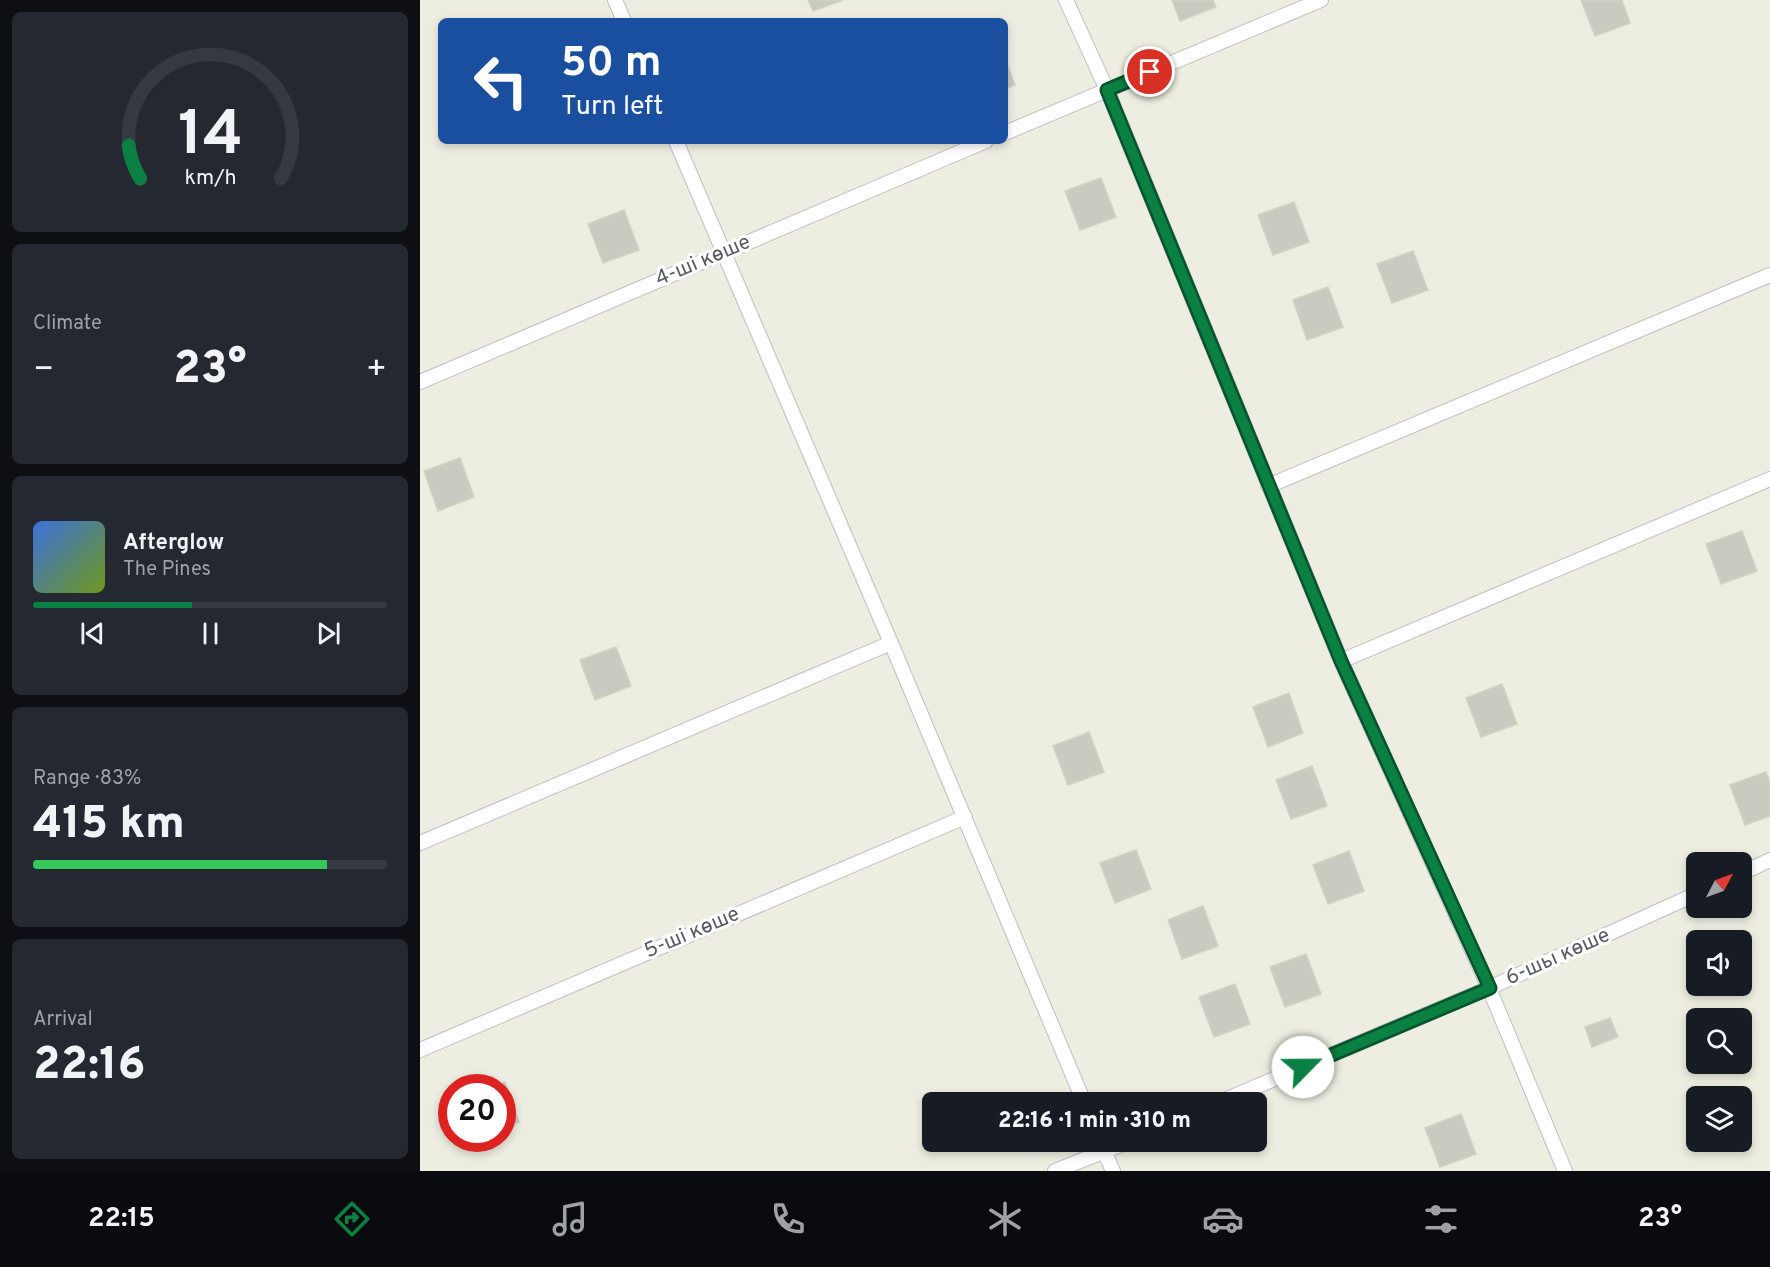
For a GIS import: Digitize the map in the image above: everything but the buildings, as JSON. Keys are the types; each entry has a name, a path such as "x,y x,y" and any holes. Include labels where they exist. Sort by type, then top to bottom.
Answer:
{"lane":[{"path":"615,0 623,18"},
{"path":"1066,0 1107,90 1341,661 1490,988 1565,1171"},
{"path":"1008,132 1321,0"},
{"path":"677,144 1080,1092"},
{"name":"4-ші көше","path":"420,382 979,144"},
{"path":"1268,486 1770,275"},
{"path":"1341,661 1770,479"},
{"path":"420,843 891,643"},
{"name":"5-ші көше","path":"420,1050 965,817"},
{"path":"1752,868 1770,860"},
{"name":"6-шы көше","path":"1244,1092 1490,988 1686,899"},
{"path":"1055,1171 1092,1152"},
{"path":"1104,1152 1113,1171"}],"route":[{"path":"1150,72 1107,90 1341,661 1490,988 1303,1067"}]}
